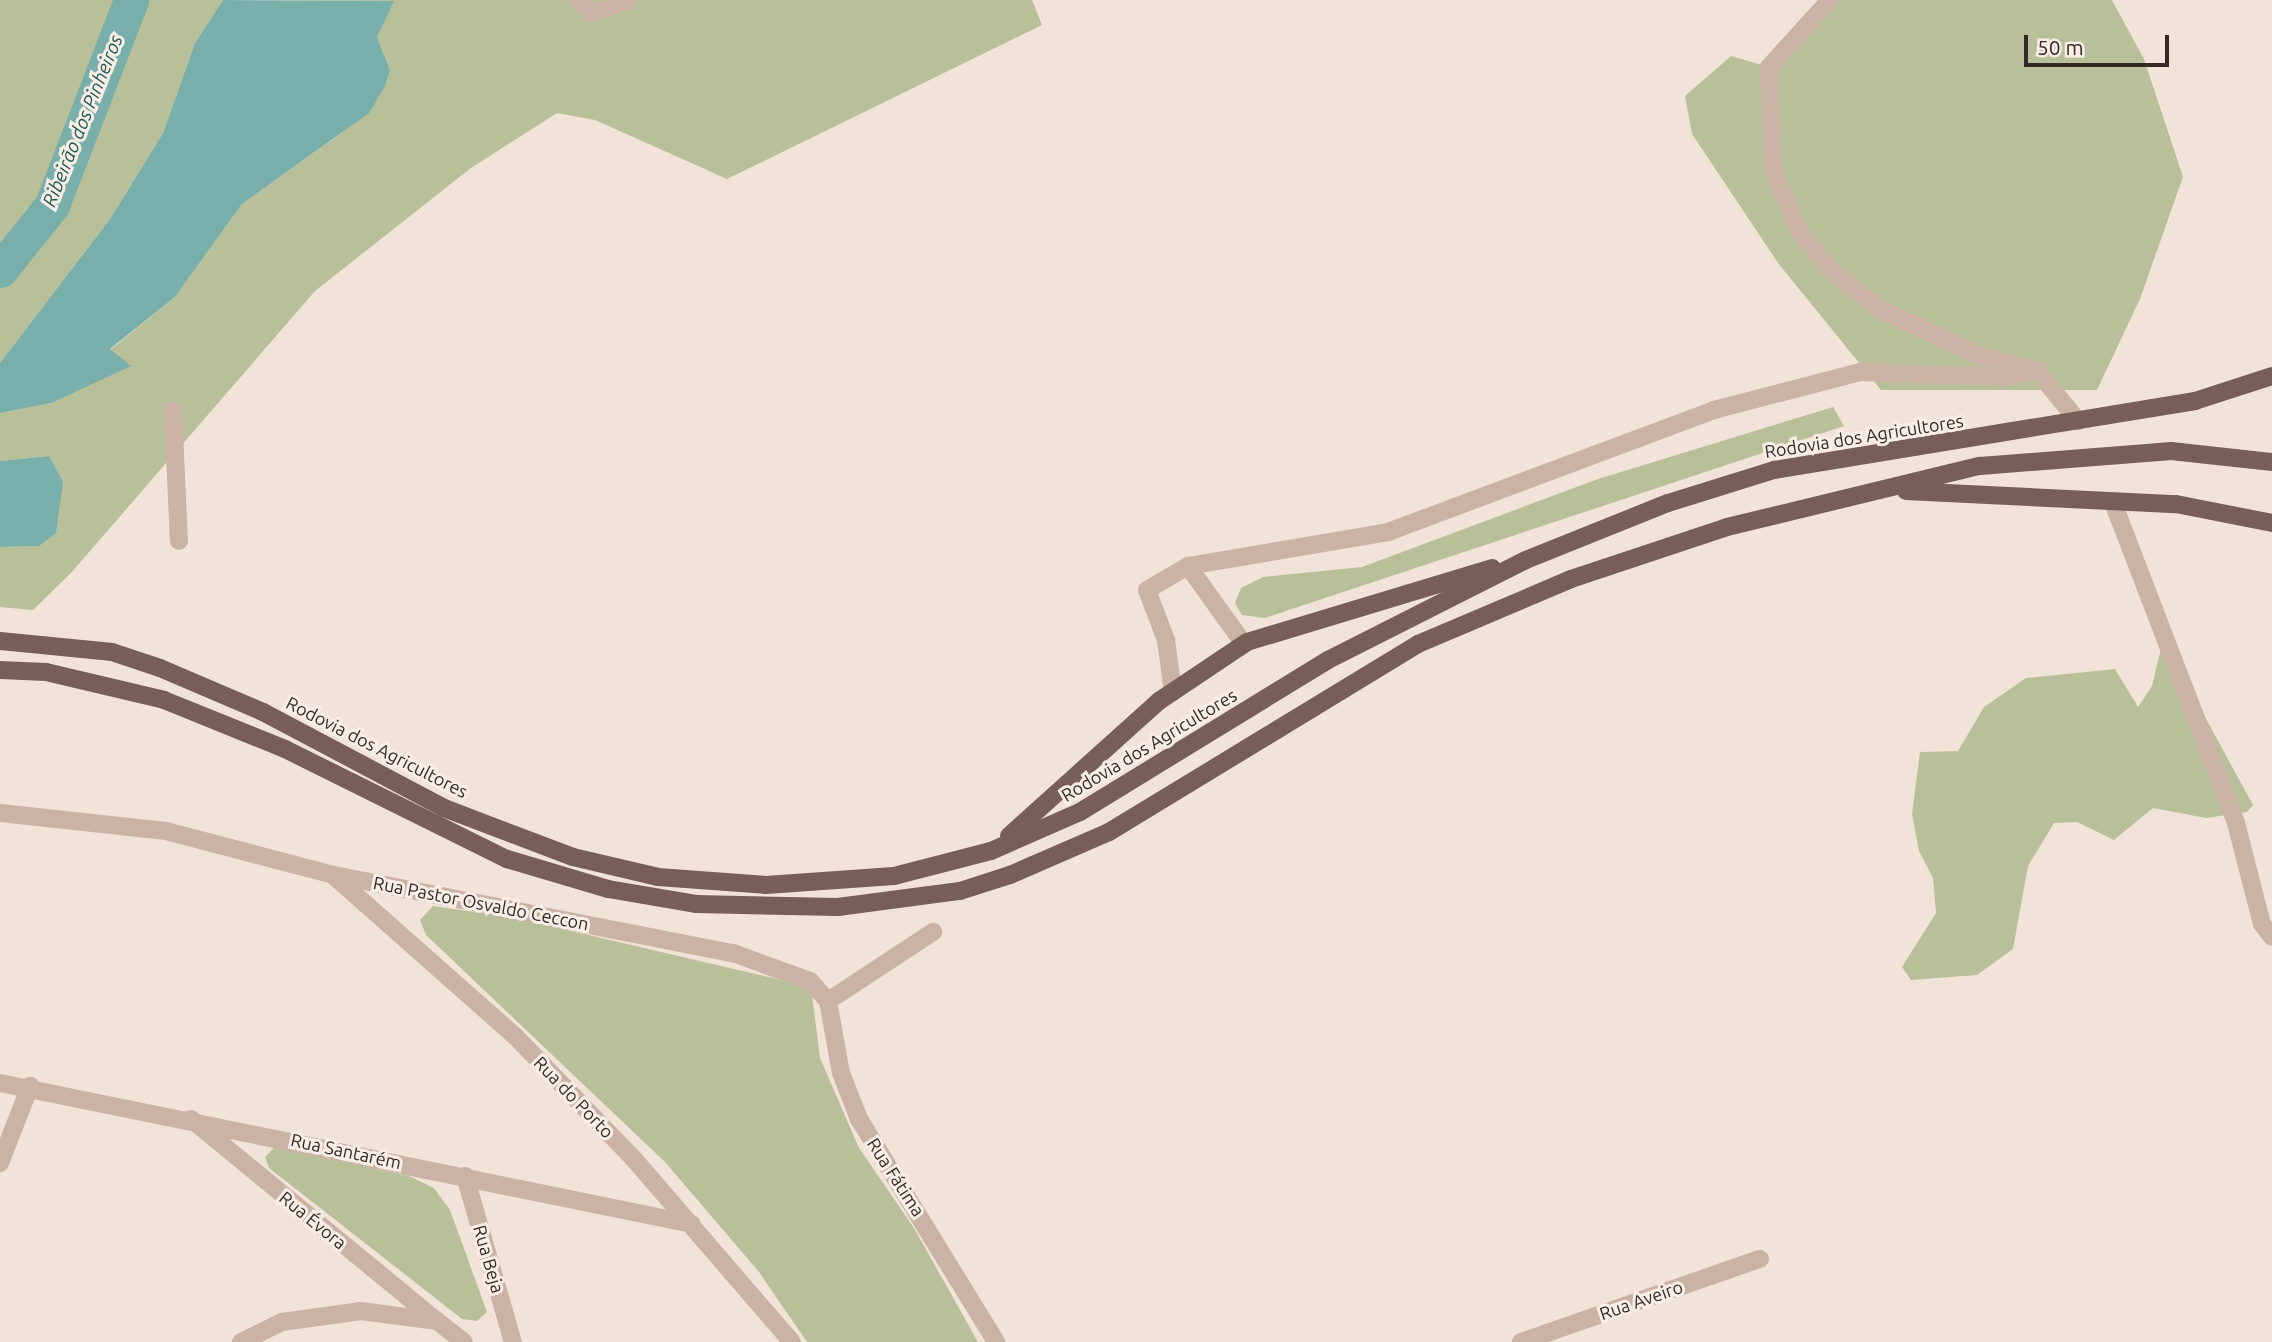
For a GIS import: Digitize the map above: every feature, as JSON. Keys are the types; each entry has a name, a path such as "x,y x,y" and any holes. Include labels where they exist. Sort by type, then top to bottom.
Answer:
{"main road":[{"name":"Rodovia dos Agricultores","path":"0,641 112,652 160,668 263,712 444,808 573,857 658,877 766,885 881,877 991,851 1080,812 1328,660 1526,560 1774,470 2195,401 2272,376"},
{"path":"0,670 57,674 164,700 285,749 507,859 608,889 696,904 838,907 960,891 1109,832 1370,669 1571,579 1727,527 1879,495 1980,466 2116,452 2215,453 2272,462"},
{"path":"1879,495 1932,489 2114,505 2222,508 2272,523"},
{"path":"991,851 1173,692 1244,644 1407,589 1526,560"}],"street":[{"path":"579,0 591,13 628,0"},
{"path":"1829,0 1769,67 1773,171 1801,234 1833,272 1880,309 1978,355 2036,371 2078,421"},
{"path":"1173,692 1166,640 1147,590 1188,566 1388,532 1714,411 1860,372 2005,377 2036,371"},
{"path":"173,410 179,541"},
{"path":"2114,505 2236,823 2262,924 2272,937"},
{"path":"1188,566 1244,644"},
{"name":"Rua Pastor Osvaldo Ceccon","path":"0,813 166,831 334,875 733,953 810,981 828,1001"},
{"name":"Rua do Porto","path":"334,875 506,1027 692,1224 792,1342"},
{"path":"828,1001 933,932"},
{"name":"Rua Fátima","path":"828,1001 841,1073 859,1119 996,1342"},
{"name":"Rua Santarém","path":"0,1083 30,1086 189,1118 692,1224"},
{"path":"0,1163 30,1086"},
{"name":"Rua Évora","path":"189,1118 464,1342"},
{"name":"Rua Beja","path":"465,1176 513,1342"},
{"name":"Rua Aveiro","path":"1521,1342 1760,1259"},
{"path":"241,1342 282,1322 324,1314 361,1311 437,1321"}],"green space":[{"path":"0,0 223,0 195,43 163,133 110,219 0,363"},
{"path":"248,0 1032,0 1042,25 727,179 595,120 557,113 471,168 315,291 71,573 33,610 0,607 0,547 39,546 49,456 0,461 0,413 52,403 130,366 110,350 175,297 242,204 343,132 390,70 377,37 393,1"},
{"path":"1830,0 2112,0 2144,59 2183,177 2140,299 2097,390 1881,390 1778,263 1692,134 1685,96 1731,56 1769,67"},
{"path":"1833,407 1844,426 1265,618 1242,615 1235,603 1241,588 1263,577 1362,567 1598,479"},
{"path":"2163,640 2253,805 2247,812 2206,818 2153,808 2114,840 2077,822 2054,823 2028,866 2013,949 1977,975 1911,980 1902,967 1936,913 1933,878 1919,851 1912,814 1920,752 1958,751 1984,707 2026,678 2115,669 2138,707 2152,686"},
{"path":"433,906 516,918 811,987 820,1058 859,1148 914,1228 978,1342 807,1342 759,1272 665,1162 426,935 420,920"},
{"path":"275,1147 409,1176 434,1188 450,1210 487,1312 477,1321 462,1319 269,1168 265,1157"}],"water":[{"path":"223,0 394,1 377,37 390,70 385,86 369,113 242,204 175,297 110,349 131,366 52,403 0,413 0,363 110,219 163,133 195,43"},
{"path":"49,456 63,482 56,533 39,546 0,547 0,461"}],"waterway":[{"name":"Ribeirão dos Pinheiros","path":"0,270 52,205 131,0"}]}
